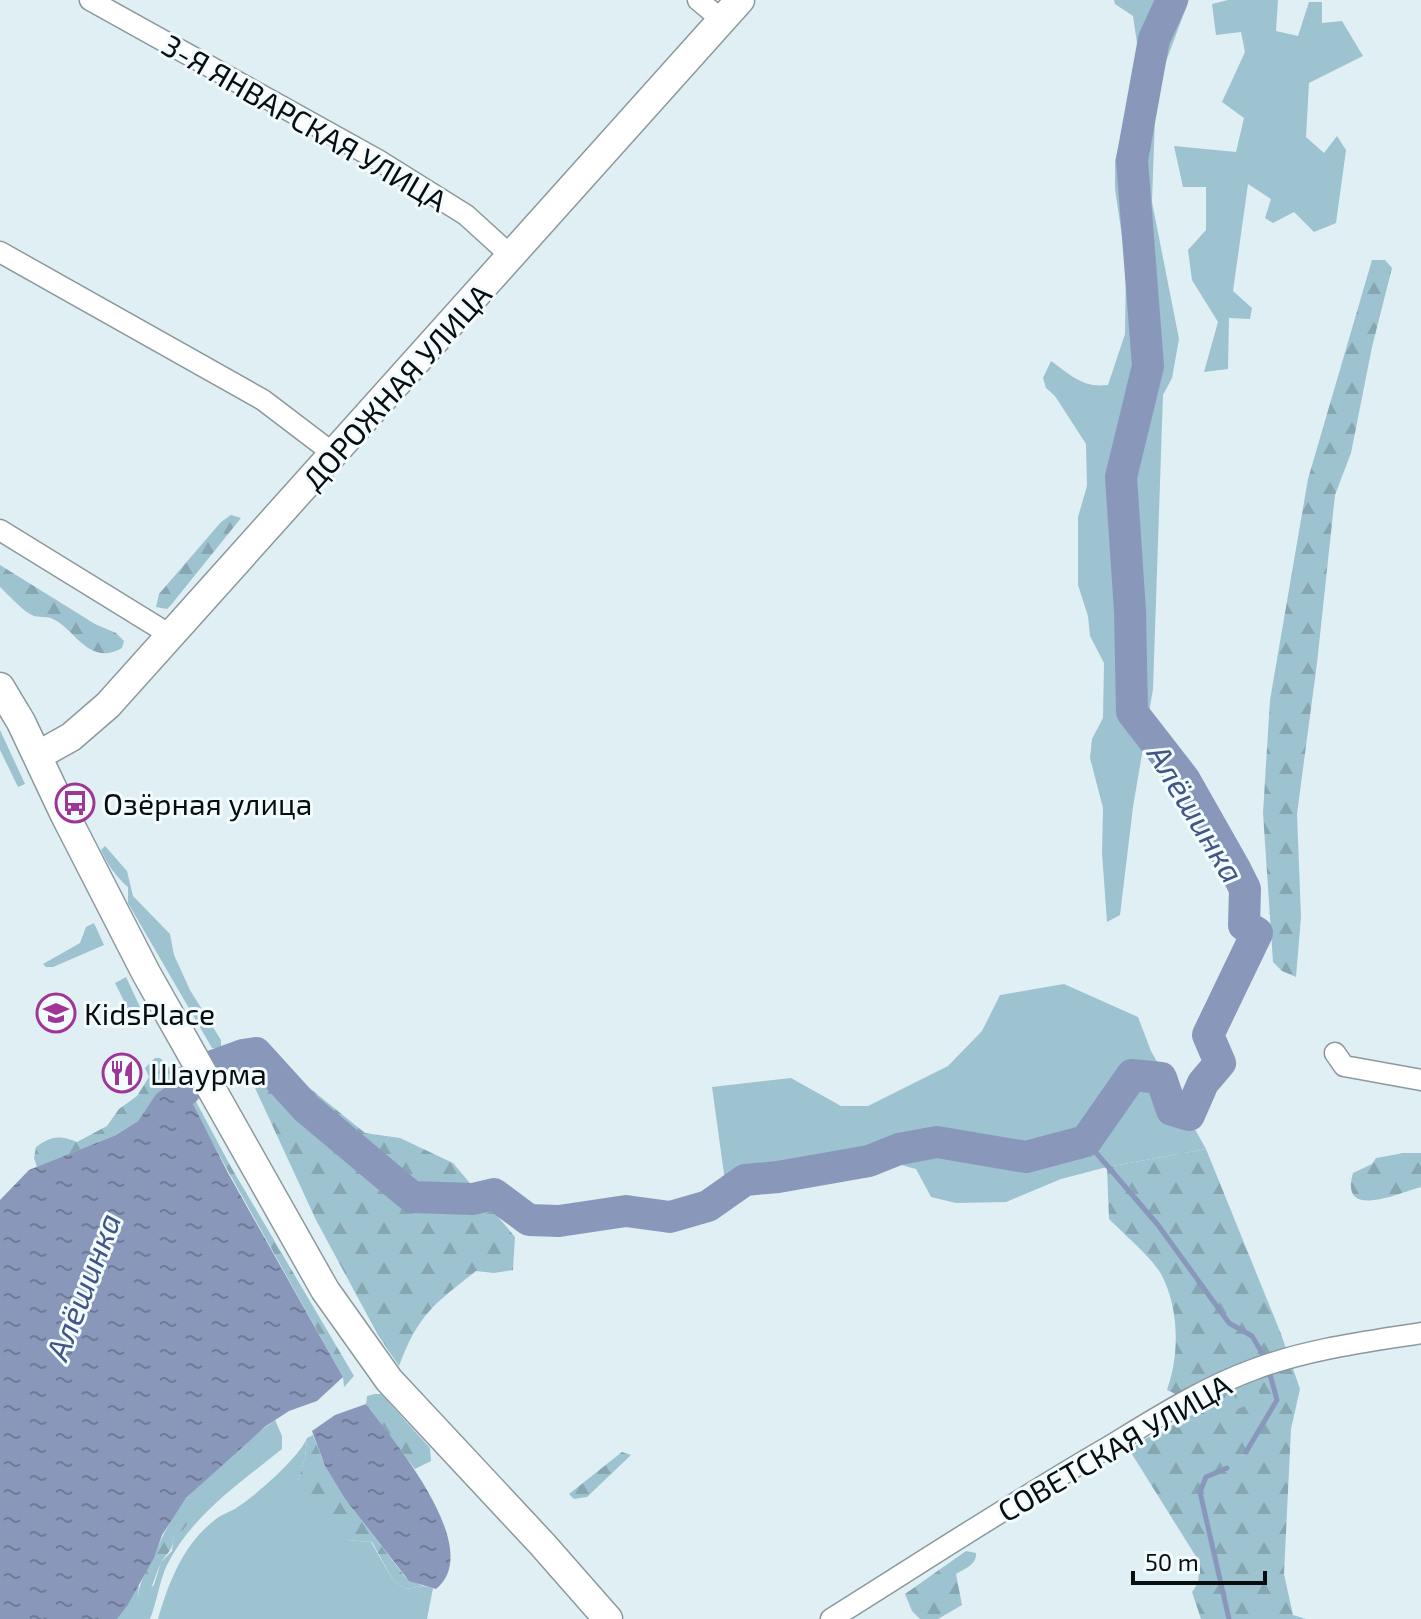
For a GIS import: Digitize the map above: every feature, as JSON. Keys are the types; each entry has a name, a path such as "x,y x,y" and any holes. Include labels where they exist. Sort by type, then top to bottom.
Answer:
{"main road":[{"name":"ДОРОЖНАЯ УЛИЦА","path":"37,756 91,722 172,636 731,10"},
{"path":"0,687 139,960 312,1268 356,1336 389,1380 608,1619"}],"street":[{"name":"3-Я ЯНВАРСКАЯ УЛИЦА","path":"90,0 391,168 466,215 511,256"},
{"path":"698,0 731,10"},
{"path":"0,252 263,400 334,454"},
{"path":"0,530 172,636"},
{"path":"1335,1053 1344,1066 1421,1080"},
{"name":"СОВЕТСКАЯ УЛИЦА","path":"831,1619 1081,1462 1203,1392 1277,1361 1327,1348 1421,1333"}],"green space":[{"path":"1114,0 1189,0 1156,88 1152,202 1179,339 1172,378 1163,395 1153,689 1133,807 1120,915 1107,922 1102,853 1103,808 1090,758 1092,739 1103,718 1104,663 1090,636 1088,616 1078,585 1078,517 1087,486 1086,444 1055,396 1046,388 1043,378 1051,361 1084,382 1108,385 1125,334 1126,263 1115,189 1115,161 1139,56 1133,16 1115,4"},
{"path":"1228,0 1278,0 1276,31 1298,36 1309,2 1322,2 1322,23 1342,21 1363,56 1309,83 1306,137 1324,153 1337,136 1346,150 1336,223 1314,232 1294,212 1273,223 1265,218 1271,199 1248,184 1233,291 1252,308 1250,319 1229,318 1228,369 1204,372 1218,322 1192,280 1188,250 1206,230 1206,187 1183,187 1174,146 1236,152 1244,118 1222,102 1245,52 1241,32 1216,35 1212,4"},
{"path":"1372,260 1385,260 1392,268 1372,347 1351,453 1335,495 1297,814 1301,917 1296,977 1282,971 1273,962 1263,813 1270,700 1308,479"},
{"path":"231,515 241,518 171,605 167,609 156,607 159,594 221,522"},
{"path":"0,565 95,624 116,633 124,641 122,648 110,653 91,650 53,619 30,614 0,587"},
{"path":"0,730 25,784 18,787 0,750"},
{"path":"105,846 127,871 133,896 170,934 174,955 190,990 221,1040 221,1049 212,1048 128,903 128,887 106,861 101,850"},
{"path":"94,923 104,945 53,967 43,964 80,943 86,927"},
{"path":"126,977 140,1007 133,1011 129,1011 115,983"},
{"path":"1064,984 1138,1017 1151,1051 1206,1149 1107,1167 1061,1179 1006,1202 956,1203 931,1197 916,1169 879,1159 797,1172 726,1188 712,1087 791,1078 841,1106 868,1106 948,1066 982,1031 1000,995"},
{"path":"254,1043 365,1133 400,1138 453,1163 515,1237 513,1270 494,1273 476,1271 449,1293 421,1322 399,1366 378,1335 316,1220 249,1075"},
{"path":"155,1058 160,1058 179,1077 156,1094 138,1121 116,1135 37,1167 34,1158 36,1147 41,1143 56,1138 77,1142 107,1126 119,1109 137,1096 149,1077 145,1068"},
{"path":"193,1096 231,1167 354,1376 344,1387 343,1377 193,1108 188,1097"},
{"path":"1206,1149 1300,1389 1291,1429 1284,1574 1293,1615 1306,1619 1201,1619 1192,1592 1198,1583 1200,1563 1130,1451 1141,1441 1206,1408 1167,1390 1176,1346 1171,1301 1157,1268 1109,1219 1107,1167"},
{"path":"1421,1153 1421,1187 1373,1200 1354,1196 1351,1188 1353,1173 1372,1164 1376,1158"},
{"path":"1255,1382 1262,1399 1230,1412 1223,1395"},
{"path":"381,1394 430,1448 431,1461 415,1469 366,1404 367,1396"},
{"path":"275,1420 282,1436 282,1449 203,1515 177,1547 162,1578 150,1619 117,1619 139,1583 138,1598 154,1585 161,1562 172,1551 174,1534 191,1497 186,1498 247,1441"},
{"path":"313,1435 325,1466 345,1499 406,1578 423,1586 406,1589 393,1580 372,1542 346,1540 314,1512 298,1481 307,1438"},
{"path":"307,1438 298,1481 346,1540 371,1542 393,1580 406,1589 433,1588 427,1619 158,1619 173,1577 195,1539 216,1519 241,1505 274,1477 295,1456"},
{"path":"622,1452 631,1455 587,1497 574,1499 569,1494"},
{"path":"191,1497 199,1507 183,1530 174,1534 171,1548 145,1599 138,1598 142,1581 164,1533 186,1498"},
{"path":"966,1551 976,1553 976,1557 956,1574 962,1605 938,1619 920,1619 912,1611 905,1594"}],"water":[{"path":"179,1077 228,1173 343,1377 317,1401 289,1411 266,1426 186,1498 162,1535 154,1558 117,1619 0,1619 0,1200 29,1170 116,1135 138,1121 156,1094"},
{"path":"366,1404 413,1468 443,1522 450,1548 448,1571 436,1589 409,1581 345,1499 325,1466 312,1431 335,1415"}],"waterway":[{"name":"Алёшинка","path":"213,1066 256,1053 306,1108 412,1197 473,1199 494,1194 529,1220 559,1221 626,1211 670,1217 708,1206 745,1180 869,1161 899,1149 937,1142 1026,1157 1086,1141 1132,1075 1161,1078 1172,1110 1189,1115 1203,1083 1220,1063 1208,1035 1257,933 1244,925 1245,889 1235,869 1184,779 1132,712 1130,611 1121,477 1148,366 1132,160 1154,39 1172,0"},
{"name":"Алёшинка","path":"185,1090 187,1081"},
{"path":"1086,1141 1158,1225 1229,1323 1252,1336 1265,1358"},
{"path":"1246,1452 1277,1400 1269,1371"},
{"path":"1227,1468 1206,1477 1200,1492 1229,1619"}],"place":[{"name":"Озёрная улица","path":"75,803"},
{"name":"KidsPlace","path":"56,1013"},
{"name":"Шаурма","path":"122,1073"}]}
